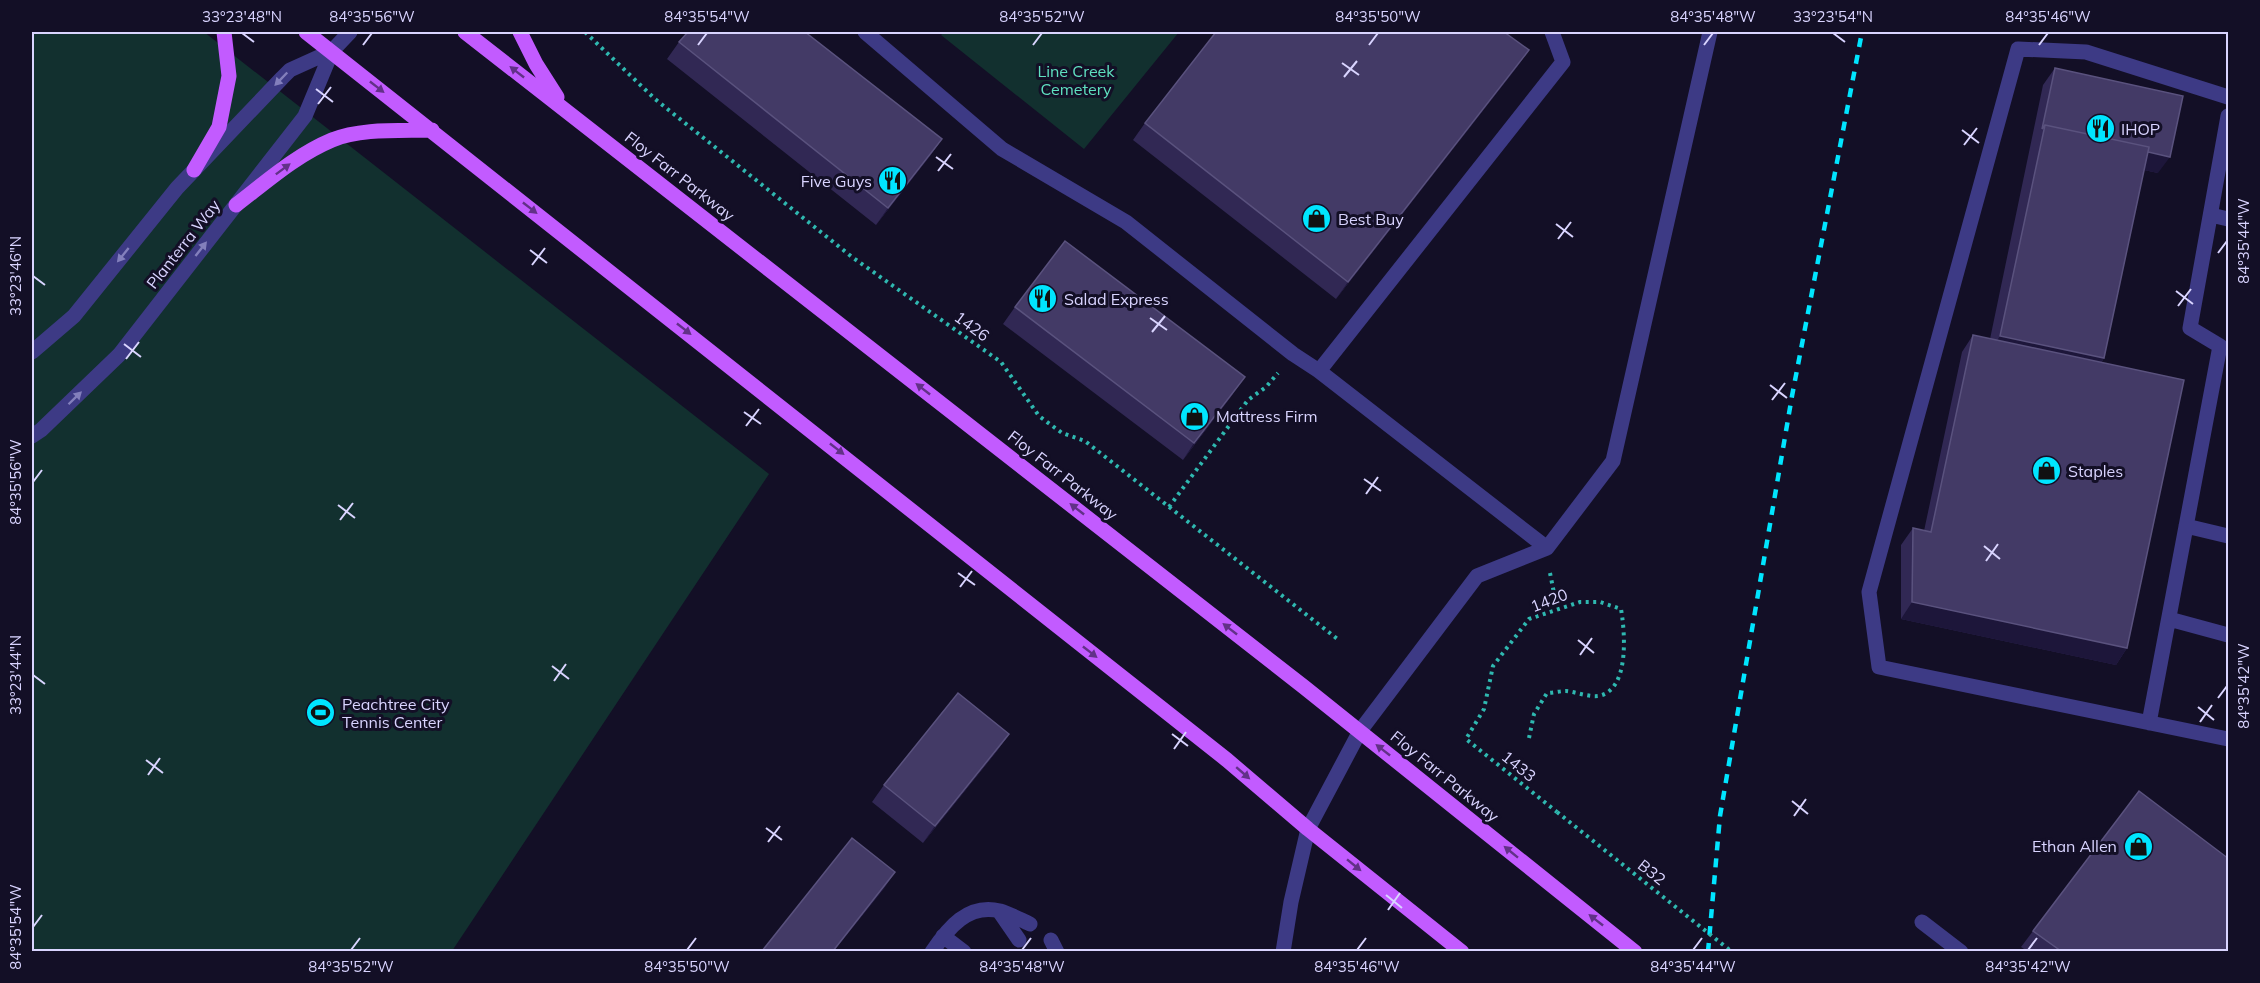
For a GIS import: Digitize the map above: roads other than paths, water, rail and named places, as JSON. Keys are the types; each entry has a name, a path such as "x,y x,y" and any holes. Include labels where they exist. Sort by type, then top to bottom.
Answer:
{"main road":[{"path":"194,170 219,127 229,76 224,32"},
{"path":"306,32 1227,760 1308,829 1462,951"},
{"name":"Floy Farr Parkway","path":"465,32 1360,731 1635,951"},
{"path":"520,32 536,64 563,108"},
{"path":"236,205 294,161 333,140 376,131 432,130"}],"street":[{"name":"Planterra Way","path":"32,436 42,430 119,355 305,116 332,51 350,32"},
{"path":"865,32 1002,149 1126,222 1293,354 1319,371 1547,548"},
{"path":"1319,371 1563,62 1552,32"},
{"path":"1283,951 1291,902 1308,829 1360,731 1477,576 1547,548 1613,461 1710,32"},
{"path":"2229,97 2086,52 2018,49 1869,592 1879,667 2229,739"},
{"name":"Planterra Way","path":"32,352 74,316 177,188 290,70 332,51"},
{"path":"2149,723 2224,340 2190,328 2229,116"},
{"path":"2211,215 2229,219"},
{"path":"2186,526 2229,536"},
{"path":"2169,619 2229,634"},
{"path":"932,951 959,920 974,910 999,911 1030,924"},
{"path":"999,911 1019,940"},
{"path":"1922,922 1961,951"},
{"path":"943,936 964,951"}],"railway":[{"path":"1708,952 1720,816 1792,396 1862,32"}],"place":[{"name":"IHOP","path":"2100,129"},
{"name":"Five Guys","path":"893,181"},
{"name":"Best Buy","path":"1317,219"},
{"name":"Salad Express","path":"1043,299"},
{"name":"Mattress Firm","path":"1195,416"},
{"name":"Staples","path":"2047,471"},
{"name":"Peachtree City Tennis Center","path":"321,713"},
{"name":"Ethan Allen","path":"2138,846"}],"park label":[{"name":"Line Creek Cemetery","path":"1076,80"}]}
